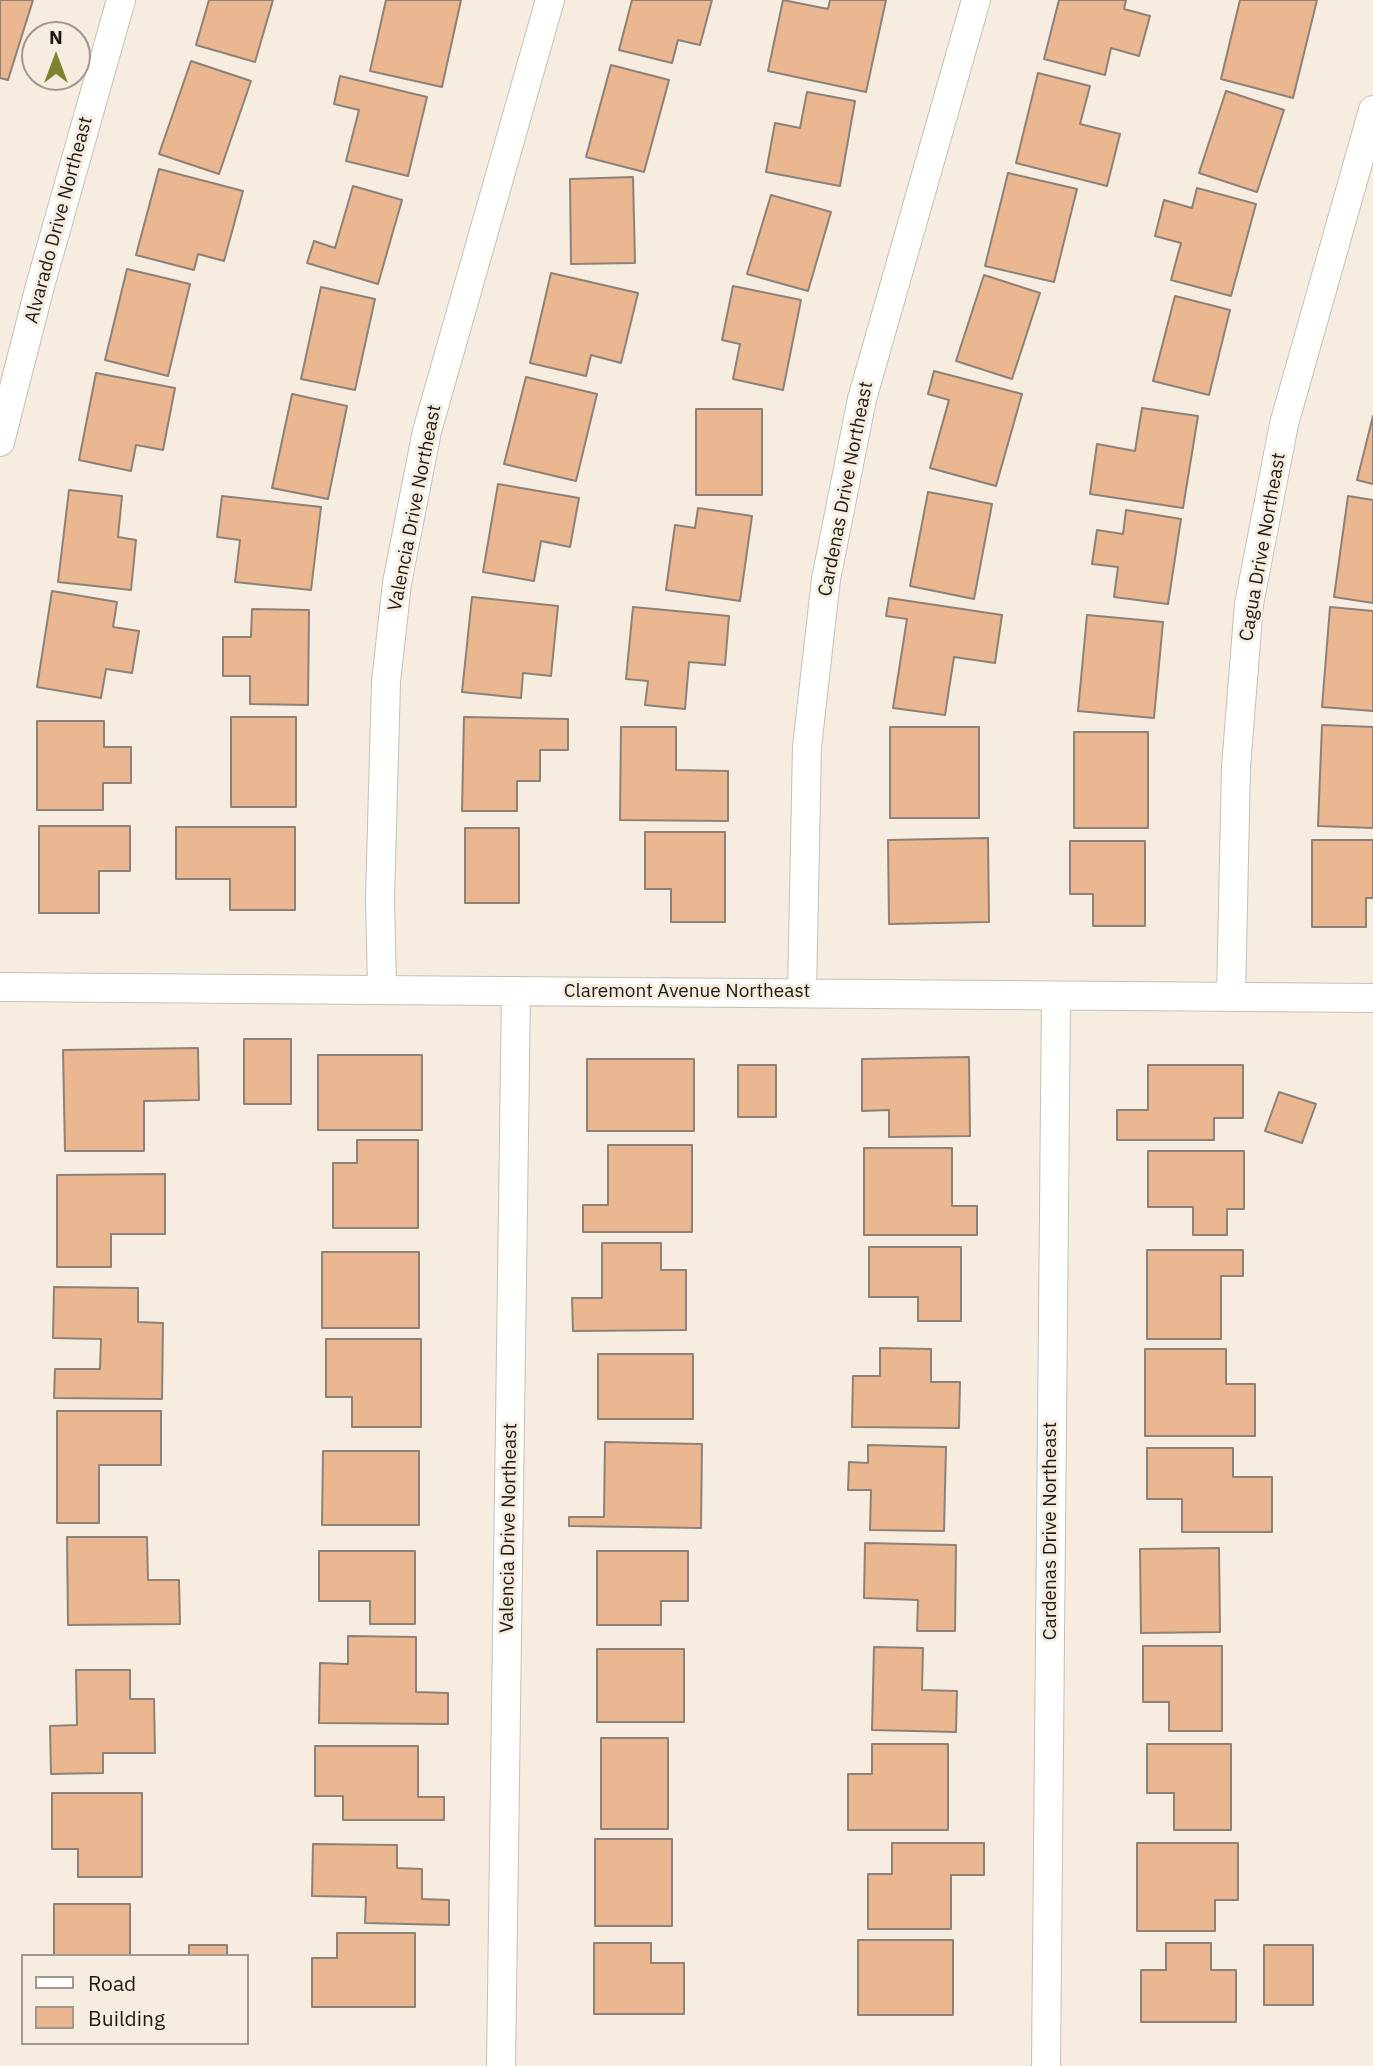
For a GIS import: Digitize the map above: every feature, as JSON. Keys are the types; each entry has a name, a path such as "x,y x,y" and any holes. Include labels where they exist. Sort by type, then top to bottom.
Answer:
{"street":[{"name":"Alvarado Drive Northeast","path":"0,442 40,286 121,0"},
{"name":"Valencia Drive Northeast","path":"382,989 380,898 386,682 397,583 427,431 550,0"},
{"name":"Cardenas Drive Northeast","path":"802,992 807,747 826,579 862,399 976,0"},
{"name":"Cagua Drive Northeast","path":"1231,997 1236,767 1249,604 1284,424 1373,110"},
{"name":"Claremont Avenue Northeast","path":"0,987 1373,998"},
{"name":"Valencia Drive Northeast","path":"501,2066 516,991"},
{"name":"Cardenas Drive Northeast","path":"1046,2066 1056,997"}],"building":[{"path":"0,0 33,0 26,21 21,21 21,38 8,80 0,78"},
{"path":"209,0 273,0 255,62 196,45"},
{"path":"386,0 461,0 442,87 370,71"},
{"path":"632,0 712,0 700,45 678,40 672,63 619,50"},
{"path":"783,0 828,9 830,0 886,0 866,92 768,71"},
{"path":"1059,0 1126,0 1124,9 1150,16 1139,56 1111,48 1105,75 1044,59"},
{"path":"1240,0 1317,0 1293,98 1221,79"},
{"path":"191,61 251,81 219,174 159,154"},
{"path":"611,65 669,80 644,172 586,157"},
{"path":"1038,73 1090,86 1080,124 1120,134 1107,186 1016,163"},
{"path":"340,76 427,97 408,176 346,161 359,110 334,104"},
{"path":"1226,91 1284,110 1257,192 1199,173"},
{"path":"807,92 855,101 840,186 766,172 775,123 800,128"},
{"path":"159,169 243,191 224,261 198,254 194,270 136,255"},
{"path":"1008,173 1077,189 1054,282 985,266"},
{"path":"633,177 635,263 571,264 570,179"},
{"path":"353,186 402,200 378,284 307,263 314,241 335,248"},
{"path":"1197,188 1256,204 1231,296 1171,280 1181,243 1155,236 1164,200 1192,208"},
{"path":"771,195 831,212 808,291 747,274"},
{"path":"127,269 190,284 168,376 105,360"},
{"path":"551,273 638,293 621,363 591,355 586,376 530,363"},
{"path":"984,275 1040,293 1012,379 956,361"},
{"path":"733,286 801,300 783,390 733,379 740,344 722,340"},
{"path":"321,287 375,299 355,390 301,379"},
{"path":"1175,296 1230,310 1209,395 1153,381"},
{"path":"934,371 1022,394 996,486 930,468 949,400 928,394"},
{"path":"96,373 175,388 163,450 136,445 131,471 79,460"},
{"path":"526,377 597,394 576,481 504,464"},
{"path":"292,394 347,406 328,499 272,488"},
{"path":"1142,408 1198,416 1183,508 1090,494 1097,444 1135,451"},
{"path":"696,409 762,409 762,495 696,495"},
{"path":"1373,416 1373,484 1357,480"},
{"path":"498,484 579,498 570,547 541,541 534,581 483,572"},
{"path":"69,490 122,496 118,537 136,540 131,590 58,582"},
{"path":"928,492 992,504 974,599 910,586"},
{"path":"222,496 321,507 311,590 235,582 240,540 217,537"},
{"path":"1348,496 1373,500 1373,603 1334,597"},
{"path":"698,508 752,516 740,601 666,590 675,525 695,528"},
{"path":"1126,510 1181,519 1168,604 1114,597 1118,567 1092,564 1097,530 1123,534"},
{"path":"52,591 117,602 113,627 139,631 132,673 106,669 101,698 37,687"},
{"path":"472,597 558,606 551,676 523,673 521,698 462,692"},
{"path":"889,598 1002,615 995,663 954,657 945,715 893,708 907,619 886,616"},
{"path":"633,607 729,616 725,665 689,662 685,709 645,705 648,681 626,679"},
{"path":"1330,607 1373,611 1373,711 1322,707"},
{"path":"252,609 309,610 308,705 250,704 250,676 223,676 223,637 251,637"},
{"path":"1087,615 1163,622 1154,718 1078,711"},
{"path":"231,717 296,717 296,807 231,807"},
{"path":"464,717 568,719 568,750 540,750 540,781 517,781 517,811 462,811"},
{"path":"37,721 104,721 104,747 131,747 131,783 103,783 103,810 37,810"},
{"path":"1322,725 1373,727 1373,828 1318,826"},
{"path":"621,727 676,727 676,770 728,771 728,821 620,820"},
{"path":"890,727 979,727 979,818 890,818"},
{"path":"1074,732 1148,732 1148,828 1074,828"},
{"path":"39,826 130,826 130,871 99,871 99,913 39,913"},
{"path":"176,827 295,827 295,910 230,910 230,879 176,879"},
{"path":"465,828 519,828 519,903 465,903"},
{"path":"645,832 725,832 725,922 671,922 671,889 645,889"},
{"path":"988,838 989,922 889,924 888,840"},
{"path":"1312,840 1373,840 1373,898 1366,898 1366,927 1312,927"},
{"path":"1070,841 1145,841 1145,926 1093,926 1093,894 1070,894"},
{"path":"244,1039 291,1039 291,1104 244,1104"},
{"path":"198,1048 199,1100 144,1101 144,1151 65,1151 63,1050"},
{"path":"318,1055 422,1055 422,1130 318,1130"},
{"path":"969,1057 970,1136 889,1137 889,1110 862,1111 862,1059"},
{"path":"587,1059 694,1059 694,1131 587,1131"},
{"path":"738,1065 776,1065 776,1117 738,1117"},
{"path":"1148,1065 1243,1065 1243,1118 1214,1118 1214,1140 1117,1140 1117,1110 1148,1110"},
{"path":"1279,1092 1316,1104 1302,1143 1265,1131"},
{"path":"357,1140 418,1140 418,1228 333,1228 333,1163 357,1163"},
{"path":"608,1145 692,1145 692,1232 583,1232 583,1205 608,1205"},
{"path":"864,1148 952,1148 952,1206 977,1206 977,1235 864,1235"},
{"path":"1148,1151 1244,1151 1244,1209 1227,1209 1227,1235 1193,1235 1193,1207 1148,1207"},
{"path":"165,1174 165,1234 111,1234 111,1267 57,1267 57,1175"},
{"path":"602,1243 661,1243 661,1270 686,1270 686,1330 573,1331 572,1298 602,1298"},
{"path":"869,1247 961,1247 961,1321 918,1321 918,1297 869,1297"},
{"path":"1147,1250 1243,1250 1243,1276 1221,1276 1221,1339 1147,1339"},
{"path":"322,1252 419,1252 419,1328 322,1328"},
{"path":"54,1287 138,1288 138,1322 163,1323 162,1399 54,1398 55,1369 100,1369 101,1339 53,1338"},
{"path":"326,1339 421,1339 421,1427 352,1427 352,1397 326,1397"},
{"path":"880,1348 931,1349 931,1382 960,1382 959,1428 852,1427 853,1376 880,1376"},
{"path":"1145,1349 1226,1349 1226,1384 1255,1384 1255,1436 1145,1436"},
{"path":"598,1354 693,1354 693,1419 598,1419"},
{"path":"57,1411 161,1411 161,1465 99,1465 99,1523 57,1523"},
{"path":"605,1442 702,1444 701,1528 569,1526 569,1517 604,1517"},
{"path":"868,1445 946,1447 944,1531 870,1530 871,1490 848,1490 849,1462 868,1463"},
{"path":"1147,1448 1233,1448 1233,1477 1272,1477 1272,1532 1182,1532 1182,1499 1147,1499"},
{"path":"323,1451 419,1451 419,1525 322,1525"},
{"path":"67,1537 147,1537 148,1580 179,1580 180,1624 68,1625"},
{"path":"865,1543 956,1545 955,1631 917,1631 918,1600 864,1598"},
{"path":"1219,1548 1220,1632 1141,1633 1140,1549"},
{"path":"319,1551 415,1551 415,1624 370,1624 370,1601 319,1601"},
{"path":"597,1551 688,1551 688,1601 661,1601 661,1625 597,1625"},
{"path":"348,1636 416,1637 416,1692 448,1693 448,1724 319,1723 320,1663 348,1664"},
{"path":"1143,1646 1222,1646 1222,1731 1169,1731 1169,1702 1143,1702"},
{"path":"874,1647 923,1648 922,1690 957,1691 956,1732 872,1730"},
{"path":"597,1649 684,1649 684,1722 597,1722"},
{"path":"76,1670 130,1670 130,1699 154,1699 155,1753 103,1753 103,1773 51,1774 50,1726 77,1725"},
{"path":"601,1738 668,1738 668,1829 601,1829"},
{"path":"872,1744 948,1744 948,1830 848,1830 848,1774 872,1774"},
{"path":"1147,1744 1231,1744 1231,1830 1174,1830 1174,1793 1147,1793"},
{"path":"315,1746 418,1746 418,1797 444,1797 444,1820 343,1820 343,1796 315,1796"},
{"path":"52,1793 142,1793 142,1877 78,1877 78,1849 52,1849"},
{"path":"595,1839 672,1839 672,1926 595,1926"},
{"path":"892,1843 984,1843 984,1875 951,1875 951,1929 868,1929 868,1874 892,1874"},
{"path":"1137,1843 1238,1843 1238,1900 1215,1900 1215,1931 1137,1931"},
{"path":"313,1844 397,1845 397,1868 422,1869 422,1899 449,1900 449,1925 365,1923 366,1897 312,1896"},
{"path":"54,1904 130,1904 130,1954 54,1954"},
{"path":"337,1933 415,1933 415,2007 312,2007 312,1958 337,1958"},
{"path":"858,1940 953,1940 953,2015 858,2015"},
{"path":"594,1943 651,1943 651,1963 684,1963 684,2014 594,2014"},
{"path":"1166,1943 1211,1943 1211,1970 1236,1970 1236,2022 1141,2022 1141,1970 1166,1970"},
{"path":"189,1945 227,1945 227,1954 189,1954"},
{"path":"1264,1945 1313,1945 1313,2005 1264,2005"}]}
